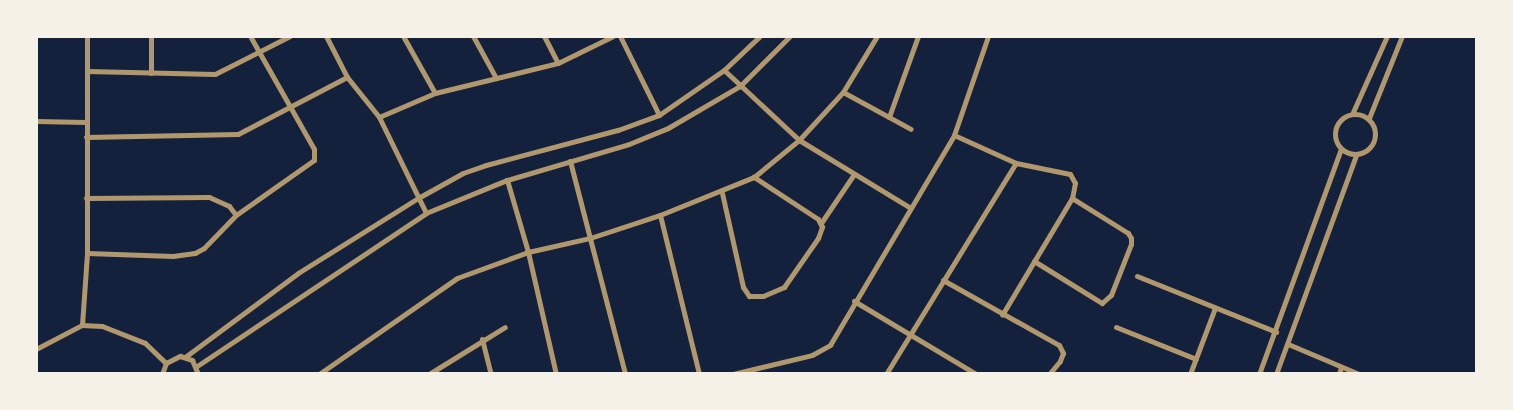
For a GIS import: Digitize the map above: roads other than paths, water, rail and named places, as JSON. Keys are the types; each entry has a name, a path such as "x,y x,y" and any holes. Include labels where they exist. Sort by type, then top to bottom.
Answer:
{"street":[{"path":"82,325 87,253 87,36"},
{"path":"151,36 151,73"},
{"path":"87,253 173,256 195,253 204,248 236,215 314,160 314,149 250,36"},
{"path":"87,71 215,74 259,54 290,36"},
{"path":"326,36 348,77 379,117 426,213"},
{"path":"403,36 434,93"},
{"path":"473,36 496,78"},
{"path":"544,36 558,63"},
{"path":"379,117 434,93 558,63 613,36"},
{"path":"620,36 659,114"},
{"path":"162,374 166,363 175,357 185,357 298,273 418,198 471,171 618,130 659,114 724,70 760,36"},
{"path":"197,366 426,213 507,180 629,144 668,128 740,86 790,36"},
{"path":"319,374 457,278 528,252 590,238 660,216 722,192 754,177 799,140 843,92 877,36"},
{"path":"889,117 918,36"},
{"path":"734,374 823,351 830,345 909,207 954,135 988,36"},
{"path":"1356,155 1341,149 1335,138 1335,126 1343,117 1353,112 1387,36"},
{"path":"1276,374 1356,155 1372,145 1376,136 1369,118 1402,36"},
{"path":"724,70 799,140 909,207"},
{"path":"86,137 230,136 348,77"},
{"path":"843,92 911,129"},
{"path":"1353,112 1369,118"},
{"path":"36,121 86,122"},
{"path":"954,135 1016,163 1070,174 1076,182 1072,198 1002,315"},
{"path":"1259,374 1276,332 1341,149"},
{"path":"570,161 625,374"},
{"path":"886,374 1016,163"},
{"path":"722,192 743,287 749,296 763,296 784,287 792,279 818,238 821,224 854,174"},
{"path":"754,177 821,224"},
{"path":"507,180 528,252 556,374"},
{"path":"86,198 208,197 228,206 236,215"},
{"path":"1034,261 1102,303 1110,295 1131,244 1130,238 1128,233 1072,198"},
{"path":"660,216 699,374"},
{"path":"1137,276 1276,332"},
{"path":"943,280 1002,315 1059,345 1063,353 1060,361 1049,374"},
{"path":"854,301 976,374"},
{"path":"1190,374 1215,308"},
{"path":"36,349 82,325 118,330 145,343 166,363"},
{"path":"429,374 482,339 505,327"},
{"path":"1116,327 1196,359"},
{"path":"482,339 491,374"},
{"path":"1288,344 1359,374"},
{"path":"185,357 197,366 198,374"},
{"path":"1338,374 1341,367"}]}
